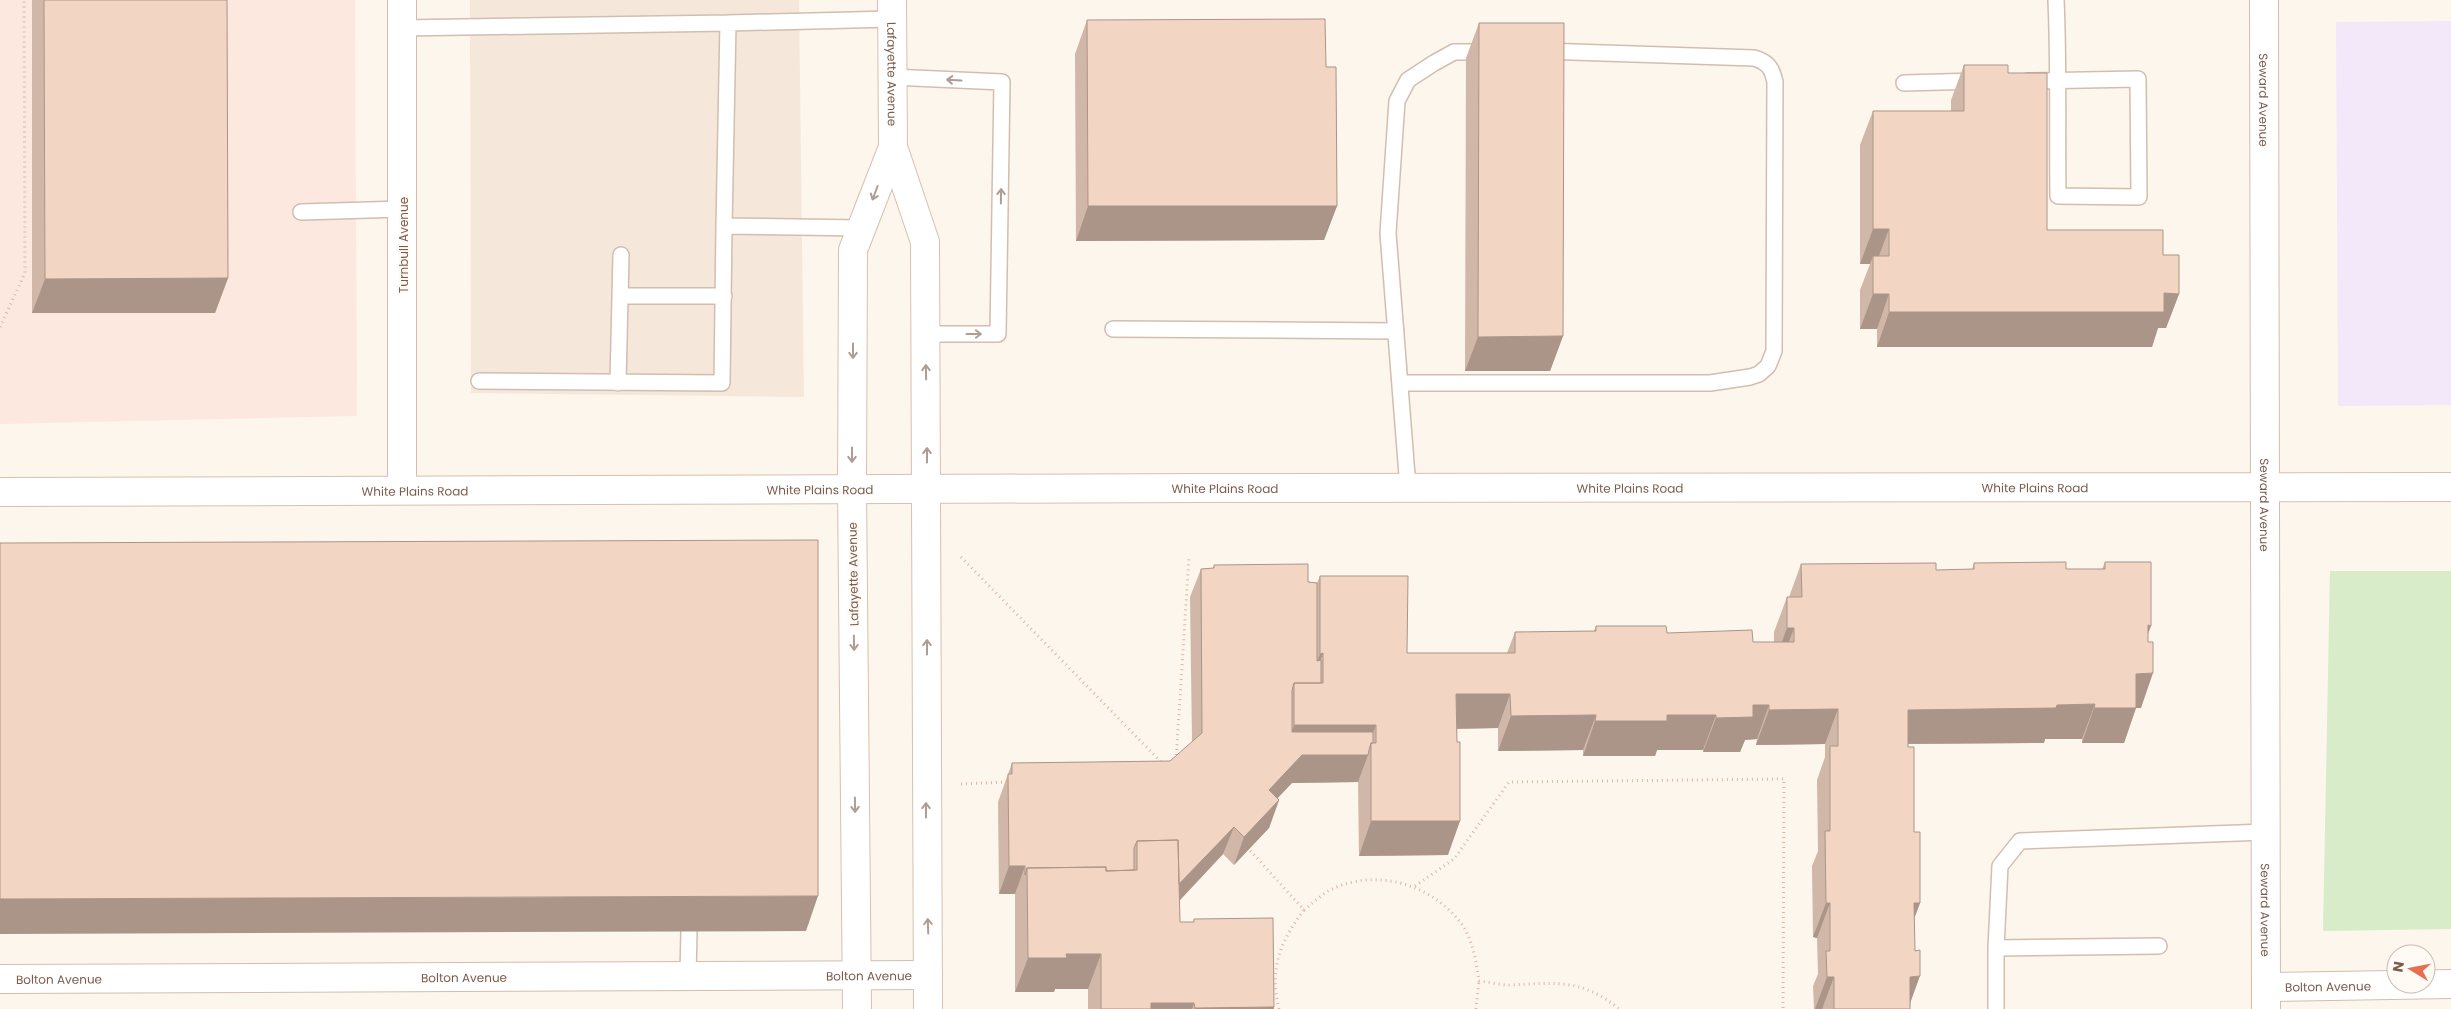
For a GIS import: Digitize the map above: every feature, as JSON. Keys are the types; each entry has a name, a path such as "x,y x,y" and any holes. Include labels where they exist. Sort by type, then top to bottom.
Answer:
{"street":[{"name":"Turnbull Avenue","path":"402,0 402,490"},
{"name":"Seward Avenue","path":"2264,0 2263,488 2266,998"},
{"name":"Lafayette Avenue","path":"892,10 892,147 925,242 928,1009"},
{"name":"Lafayette Avenue","path":"857,1009 852,489 853,250 892,147"},
{"name":"White Plains Road","path":"0,492 2451,487"},
{"name":"Bolton Avenue","path":"0,979 928,975"},
{"name":"Bolton Avenue","path":"2266,998 2451,984"}],"lane":[{"path":"2011,81 2056,81 2138,79 2140,197 2058,196 2056,81 2056,0"},
{"path":"402,28 728,24 892,10"},
{"path":"479,381 722,383 728,24"},
{"path":"1400,383 1710,383 1750,378 1759,374 1768,366 1774,352 1775,82 1772,69 1763,60 1754,58 1524,51"},
{"path":"1408,488 1388,233 1398,101 1408,80 1454,52 1504,52"},
{"path":"892,77 1002,82 998,334 925,334"},
{"path":"1904,84 1992,81"},
{"path":"301,212 403,209"},
{"path":"724,226 861,228"},
{"path":"618,383 621,255"},
{"path":"620,296 724,296"},
{"path":"1113,329 1396,331"},
{"path":"1996,1009 1996,948 2000,866 2020,841 2266,832"},
{"path":"688,975 689,932"},
{"path":"1996,948 2159,946"}],"path":[{"path":"0,327 25,273 24,0"},
{"path":"961,557 1168,769"},
{"path":"1176,766 1189,557"},
{"path":"1415,887 1454,859 1509,782 1784,779 1783,1009"},
{"path":"961,784 1010,782"},
{"path":"1242,842 1304,910"},
{"path":"1279,1009 1275,993 1276,962 1286,934 1304,910 1328,891 1356,881 1386,880 1415,887 1441,902 1462,924 1474,951 1480,981 1476,1009"},
{"path":"1480,981 1508,985 1534,982 1578,985 1608,999 1620,1009"}],"shaded area":[{"path":"0,0 355,0 357,416 0,424"},
{"path":"470,0 799,0 804,397 471,393"},
{"path":"2451,21 2451,405 2338,406 2336,22"}],"green space":[{"path":"2330,571 2451,571 2451,929 2323,931"}],"building":[{"path":"44,0 227,0 228,278 45,279"},
{"path":"1325,19 1326,67 1336,67 1337,206 1088,206 1087,20"},
{"path":"1479,23 1564,23 1563,336 1478,337"},
{"path":"1964,65 2008,65 2008,73 2047,73 2047,230 2163,230 2163,255 2179,255 2179,294 2164,293 2164,312 1889,312 1889,294 1873,294 1873,256 1889,256 1889,229 1873,229 1873,111 1964,111"},
{"path":"818,540 818,896 0,899 0,543"},
{"path":"2066,562 2066,569 2105,569 2105,562 2151,562 2151,626 2148,625 2148,642 2153,642 2153,673 2136,674 2136,708 2094,708 2095,704 2057,705 2056,708 1908,710 1908,747 1914,747 1914,832 1920,832 1920,903 1914,903 1915,951 1920,950 1920,976 1910,977 1910,1009 1834,1009 1834,977 1827,977 1826,951 1830,951 1830,903 1826,903 1825,831 1830,831 1830,746 1838,746 1838,709 1769,710 1769,705 1753,705 1753,717 1716,718 1716,715 1667,715 1667,721 1595,721 1596,715 1511,716 1510,694 1456,694 1457,742 1460,742 1460,821 1371,821 1371,743 1376,743 1376,725 1294,725 1294,683 1323,683 1323,653 1320,654 1320,576 1408,576 1407,653 1515,653 1515,632 1596,631 1596,626 1666,626 1667,633 1752,630 1753,642 1794,642 1794,628 1787,628 1787,597 1802,597 1801,564 1936,563 1936,570 1974,569 1974,563"},
{"path":"1308,564 1308,582 1317,583 1317,661 1321,660 1321,683 1294,683 1292,690 1292,732 1373,732 1373,743 1371,743 1368,755 1302,755 1269,790 1279,800 1244,837 1234,827 1179,884 1178,840 1137,841 1134,848 1134,870 1106,871 1106,867 1027,868 1025,875 1025,866 1009,866 1008,774 1012,774 1012,763 1170,761 1202,733 1201,569 1214,568 1214,565"},
{"path":"1178,840 1180,922 1194,922 1194,919 1273,918 1274,1007 1195,1008 1194,1003 1151,1003 1151,1009 1101,1009 1101,954 1066,954 1067,958 1028,958 1027,868 1106,867 1106,871 1137,870 1137,841"}]}
